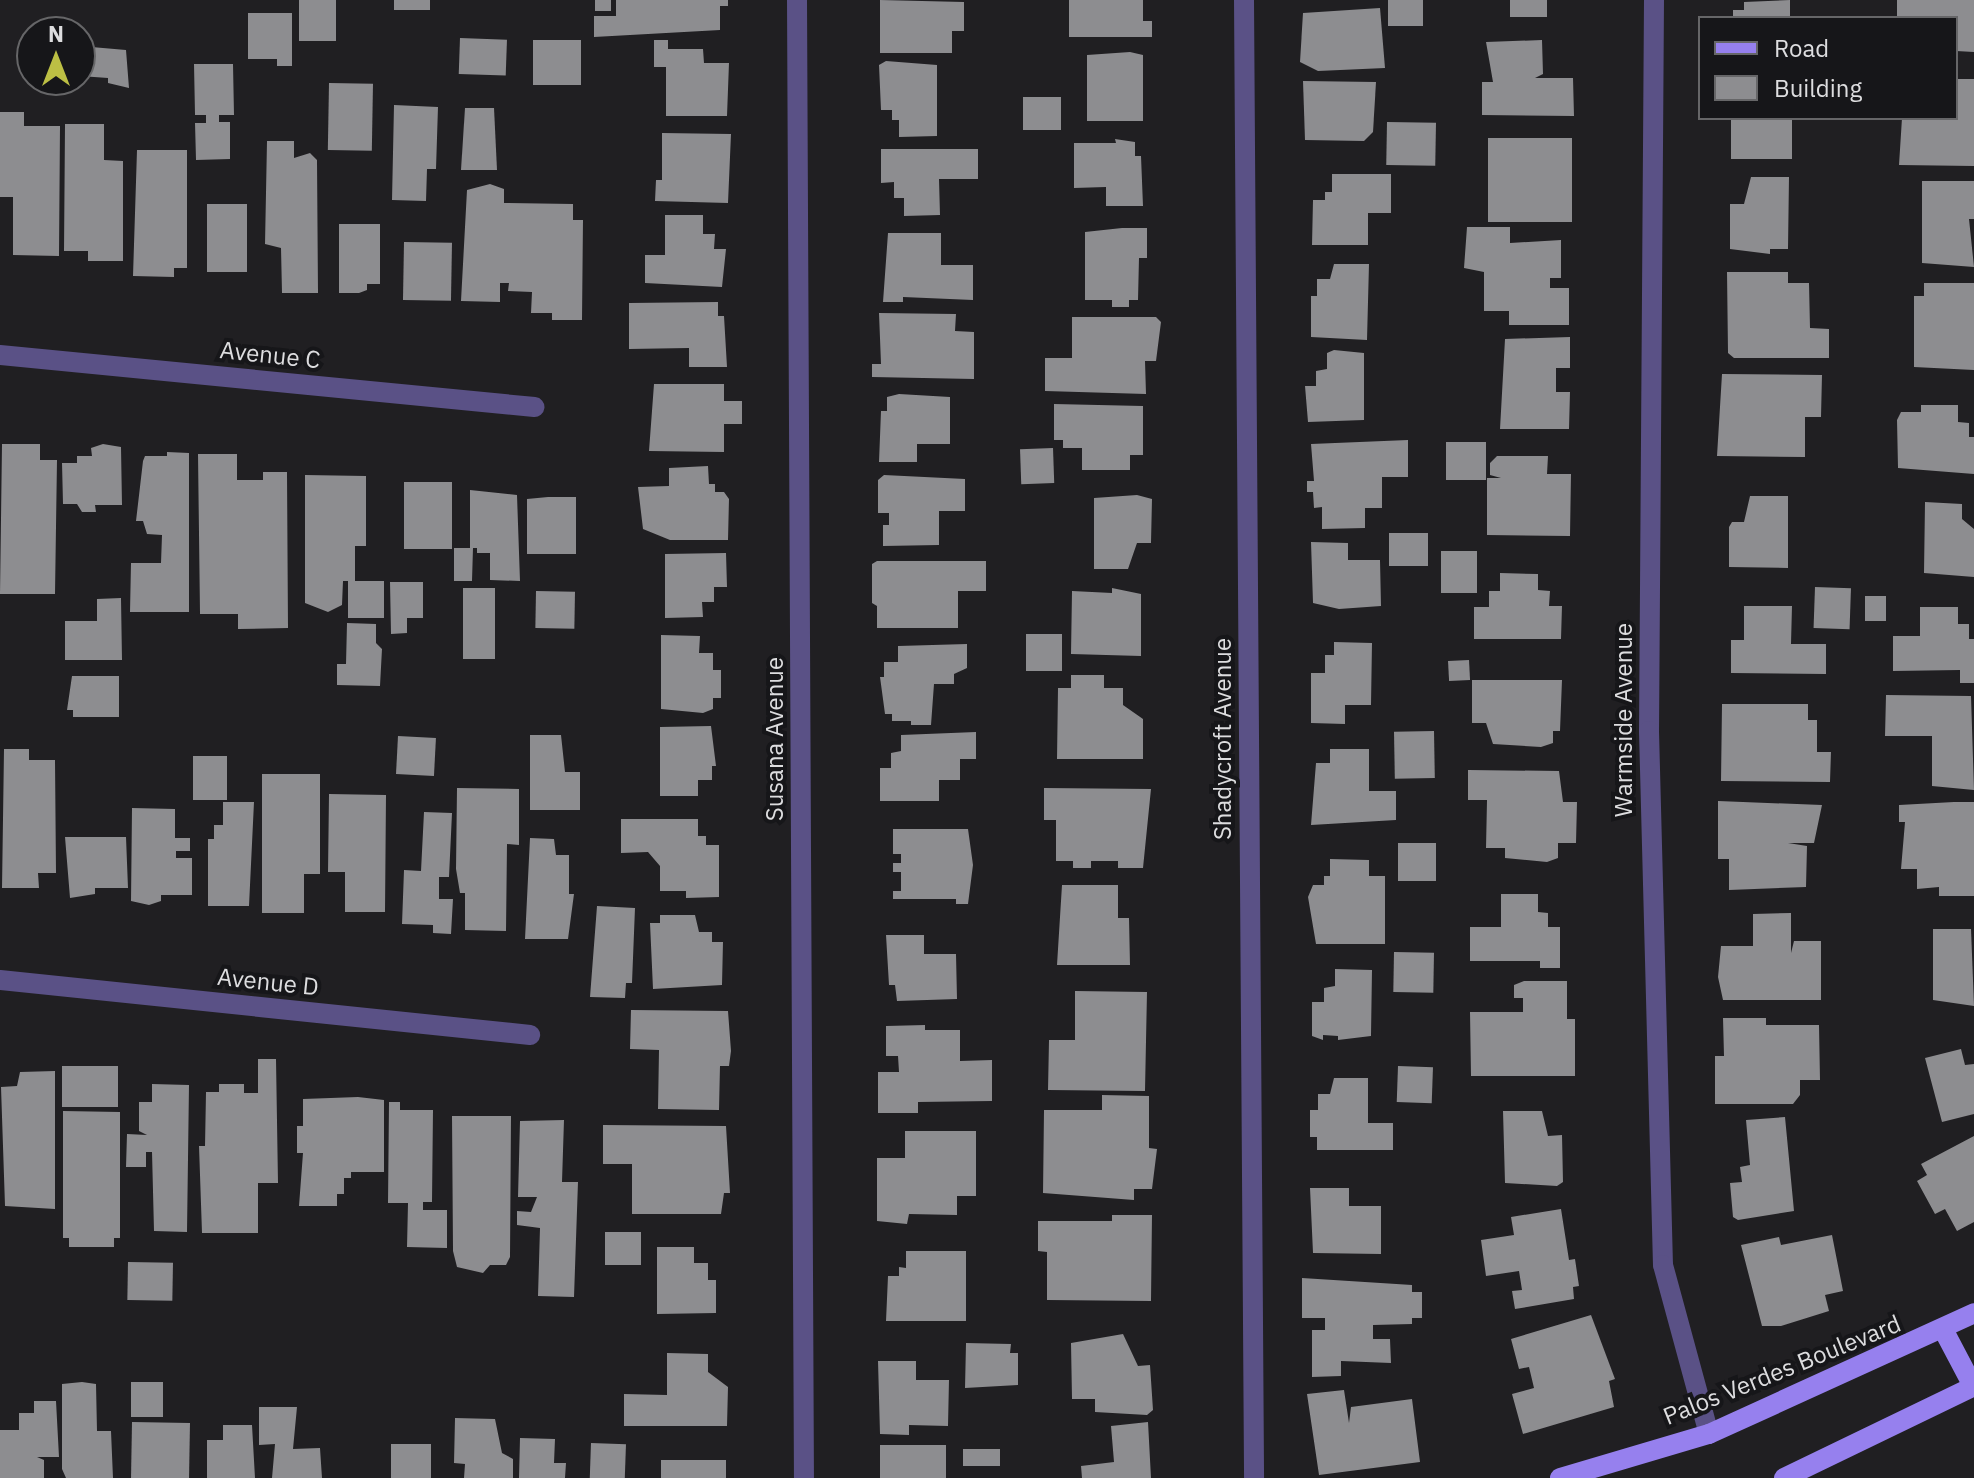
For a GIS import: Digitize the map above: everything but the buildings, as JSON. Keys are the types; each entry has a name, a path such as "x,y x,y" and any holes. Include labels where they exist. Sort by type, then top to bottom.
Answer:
{"main road":[{"name":"Palos Verdes Boulevard","path":"1560,1478 1709,1434 1944,1331 1974,1313"},
{"path":"1784,1478 1974,1386 1944,1331"}],"street":[{"name":"Susana Avenue","path":"797,0 804,1478"},
{"name":"Shadycroft Avenue","path":"1244,0 1254,1478"},
{"name":"Warmside Avenue","path":"1654,0 1649,731 1663,1265 1709,1434"},
{"name":"Avenue C","path":"0,355 534,407"},
{"name":"Avenue D","path":"0,980 530,1035"}]}
